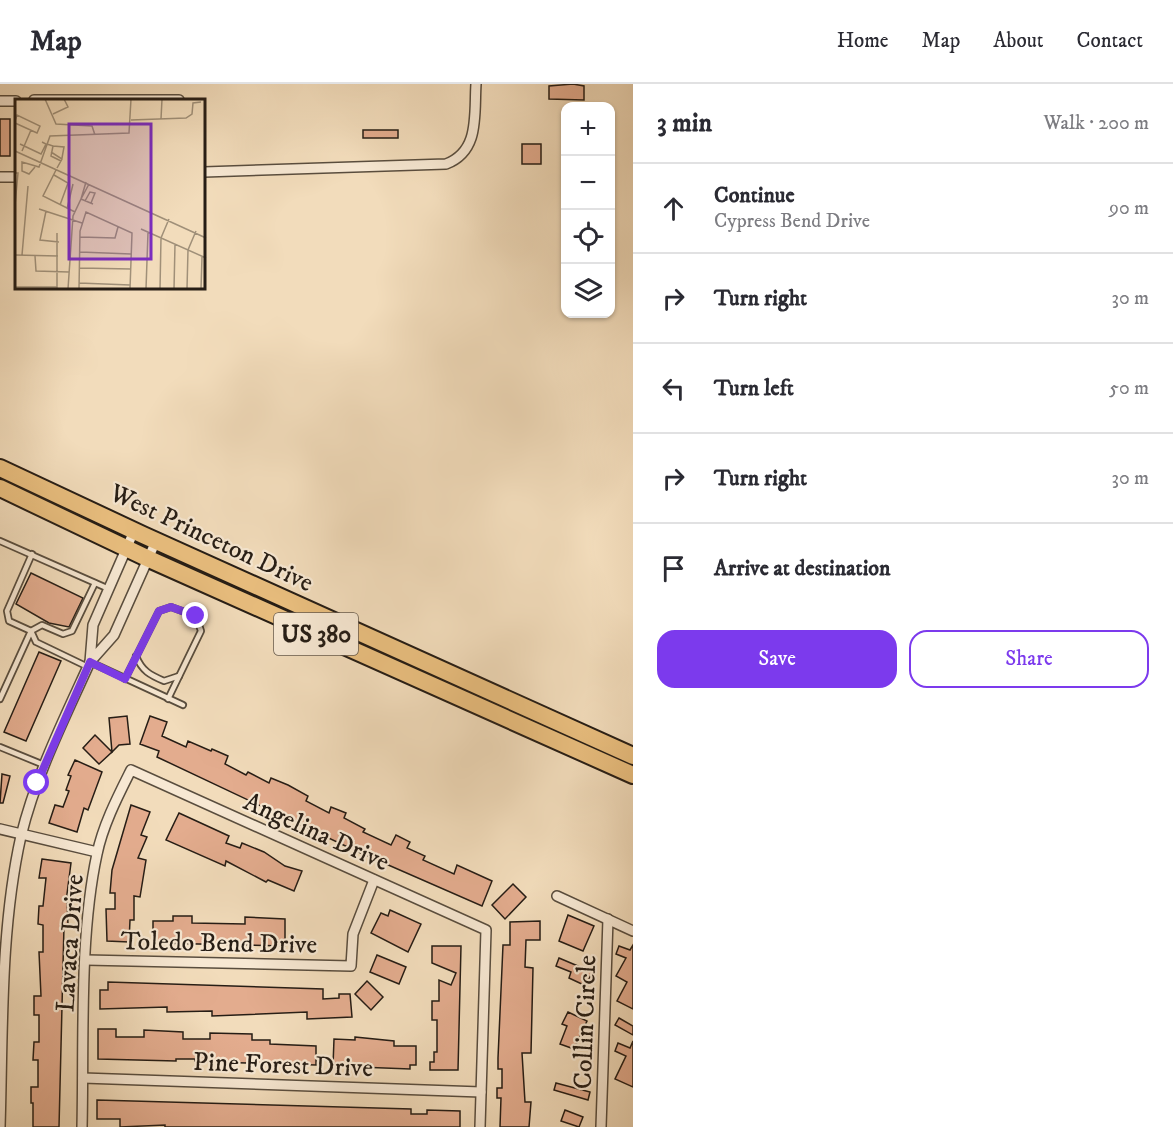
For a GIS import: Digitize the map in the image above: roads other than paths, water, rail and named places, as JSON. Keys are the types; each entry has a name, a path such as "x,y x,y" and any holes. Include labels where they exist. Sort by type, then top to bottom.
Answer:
{"highway":[{"name":"West Princeton Drive","path":"0,468 156,542 633,756"},
{"name":"West Princeton Drive","path":"0,488 149,559 633,775"}],"street":[{"path":"206,172 436,166 460,157 471,141 476,84"},
{"path":"89,664 93,625 134,531"},
{"path":"0,1127 7,928 21,836 44,765 89,664 114,635 156,542"},
{"name":"Lavaca Drive","path":"82,1127 87,915 97,852 115,803 131,770"},
{"name":"Angelina Drive","path":"131,770 486,930 481,1092"},
{"path":"0,829 21,836 97,852"},
{"name":"Toledo Bend Drive","path":"86,960 351,966 353,934 374,880"},
{"name":"Collin Circle","path":"557,896 633,931"},
{"name":"Collin Circle","path":"602,1127 608,919"},
{"name":"Pine Forest Drive","path":"83,1078 481,1092"},
{"path":"480,1127 481,1092"}],"lane":[{"path":"0,541 109,589"},
{"path":"32,554 7,611 9,621 31,632 36,642 183,705"},
{"path":"0,699 31,632 42,626 63,634 72,630 94,583"},
{"path":"125,679 159,611 171,607 196,616 201,631 168,699"},
{"path":"136,656 141,667 150,675 164,681 179,676"},
{"path":"0,747 44,765"}]}
